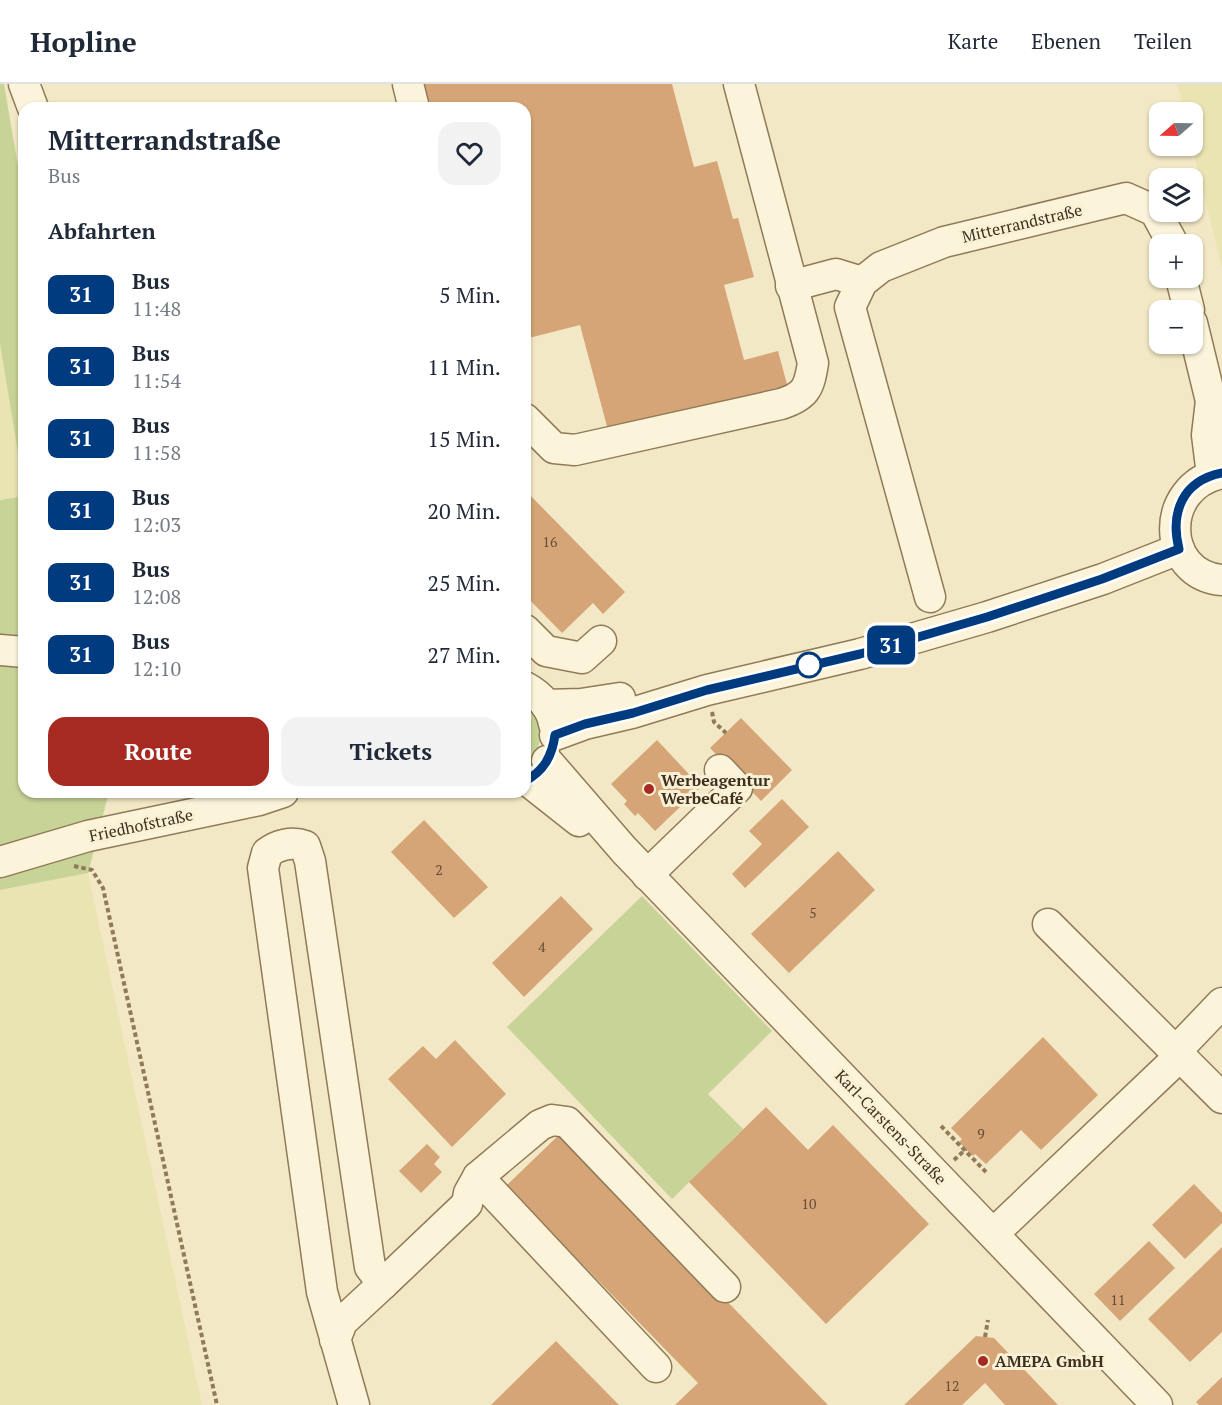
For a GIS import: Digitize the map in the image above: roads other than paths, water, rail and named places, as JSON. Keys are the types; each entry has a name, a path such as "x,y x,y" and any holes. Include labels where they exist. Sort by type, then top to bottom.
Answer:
{"street":[{"path":"24,84 31,102"},
{"path":"408,84 412,102"},
{"path":"531,425 554,448 575,450 795,400 809,386 813,363 739,84"},
{"name":"Mitterrandstraße","path":"862,282 881,267 944,242 1126,198 1155,211 1168,234"},
{"path":"791,286 836,274 862,282 850,307 930,597"},
{"path":"1201,354 1217,414 1208,435 1217,474 1196,483 1184,497 1176,513 1174,531 1179,549 1188,563 1201,574 1222,580"},
{"path":"539,764 585,724 633,713 707,690 860,654 987,617 1102,579 1179,549"},
{"path":"531,636 546,651 582,658 601,640"},
{"path":"0,650 18,652"},
{"path":"536,696 581,704 707,690"},
{"path":"536,696 553,719 539,764"},
{"name":"Karl-Carstens-Straße","path":"539,764 581,822 624,850 1157,1405"},
{"path":"647,875 737,788 720,770"},
{"name":"Friedhofstraße","path":"0,862 88,836 260,798"},
{"path":"354,1405 322,1292 263,868 267,853 284,844 299,843 304,846 310,861 376,1275"},
{"path":"1048,924 1222,1098"},
{"path":"994,1233 1178,1054 1222,1003"},
{"path":"335,1340 342,1322 376,1275 467,1204 469,1193 478,1177 523,1127 552,1120 567,1122 725,1287"},
{"path":"478,1177 656,1367"}],"place":[{"name":"Werbeagentur WerbeCafé","path":"649,789"},
{"name":"AMEPA GmbH","path":"983,1361"}]}
